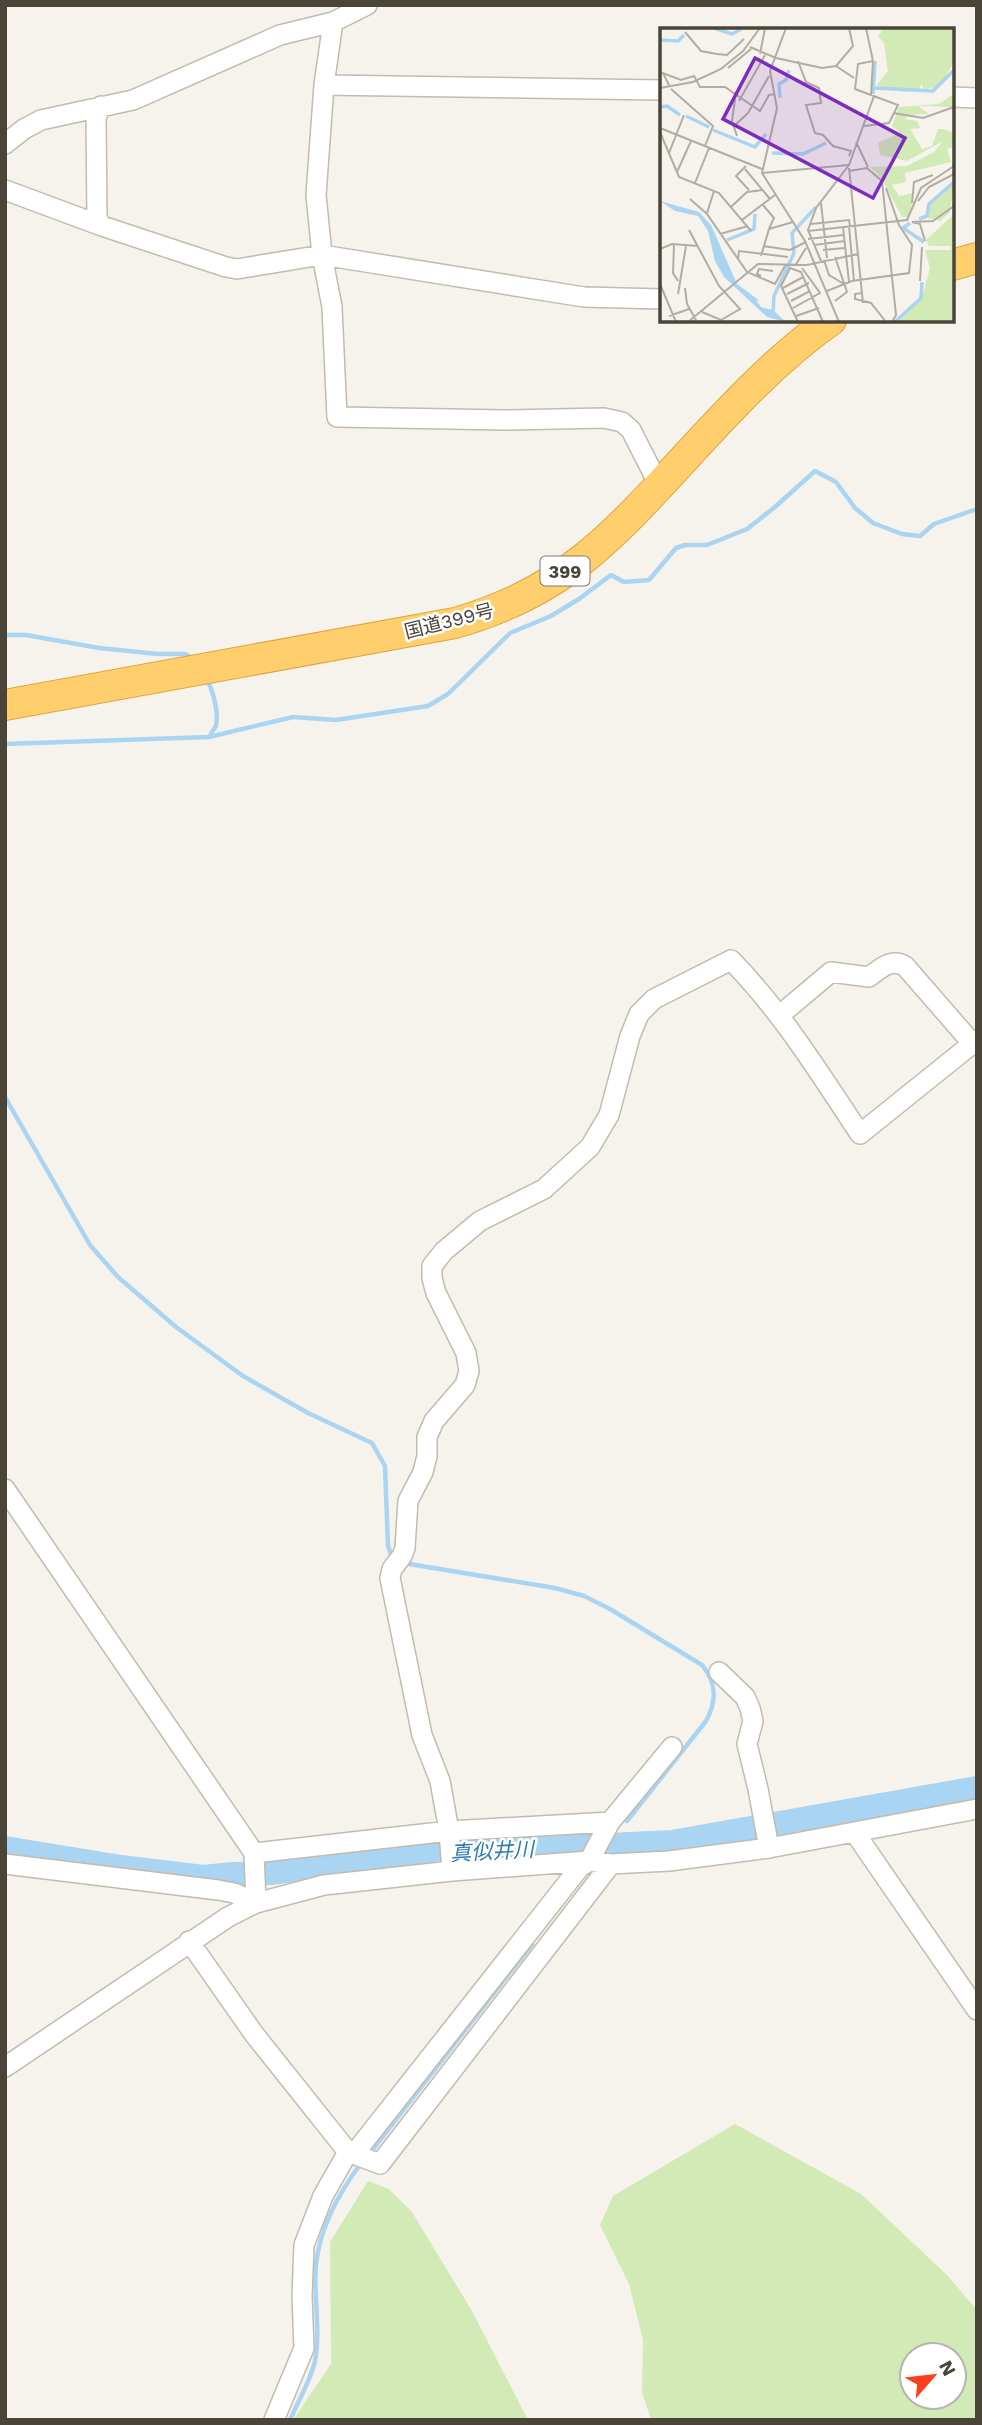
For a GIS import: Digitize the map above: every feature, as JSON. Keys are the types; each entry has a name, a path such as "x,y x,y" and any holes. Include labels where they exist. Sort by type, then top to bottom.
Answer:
{"highway":[{"path":"954,264 977,258"},
{"name":"国道399号","path":"5,705 455,623 498,610 582,560 622,526 764,375 799,343 828,322"}],"street":[{"path":"5,144 41,120 133,100 280,36 333,22 367,5"},
{"path":"333,22 324,85 316,195 322,255 332,307 337,417 505,420 604,418 622,422 631,430 659,485"},
{"path":"324,85 660,90"},
{"path":"954,97 977,98"},
{"path":"101,106 96,118 97,218 102,226"},
{"path":"5,190 102,226 237,269 322,255 584,297 660,299"},
{"path":"451,1869 449,1834 440,1781 422,1735 390,1578 405,1548 408,1501 428,1456 428,1437 434,1422 465,1385 469,1371 466,1353 436,1293 432,1265 444,1251 480,1221 544,1189 590,1147 609,1115 629,1036 639,1014 654,999 731,960 780,1015 860,1134 975,1041 905,966 898,962 890,962 869,976 831,972 780,1015"},
{"path":"5,1489 254,1856 256,1898"},
{"path":"719,1672 745,1697 750,1708 753,1721 747,1744 768,1845"},
{"path":"274,2420 304,2348 304,2245 323,2196 358,2156 580,1867 590,1858 609,1825 672,1747"},
{"path":"5,2067 256,1898 324,1885 451,1869 590,1858 611,1864 669,1861 855,1833 977,1809"},
{"path":"254,1856 449,1834 609,1825"},
{"path":"855,1833 977,2010"},
{"path":"5,1864 218,1890 256,1898"},
{"path":"189,1941 254,2034 358,2156 380,2164 611,1864"}],"green space":[{"path":"735,2124 861,2194 947,2275 977,2310 977,2420 651,2420 642,2392 643,2340 629,2284 600,2225 613,2196"},
{"path":"368,2181 389,2189 412,2212 472,2311 528,2420 293,2420 331,2364 330,2242"}],"waterway":[{"path":"5,744 209,737 293,717 336,720 428,706 448,694 510,633 551,616 611,575 624,582 649,580 676,548 685,545 707,545 747,529 815,471 836,482 855,508 873,523 902,534 920,536 934,524 977,509"},
{"path":"5,635 26,635 99,648 185,654 194,659"},
{"path":"206,678 217,714 216,726 210,736"},
{"path":"5,1097 90,1245 118,1277 176,1327 243,1376 308,1413 372,1443 385,1466 388,1546 392,1557"},
{"path":"403,1563 555,1588 584,1596 702,1665 713,1685 714,1699 710,1714 627,1821"},
{"name":"真似井川","path":"5,1848 203,1877 270,1873 415,1854 672,1842 977,1788"},
{"path":"370,2153 532,1944"},
{"path":"290,2420 315,2361 318,2250 339,2198 362,2162"}]}
